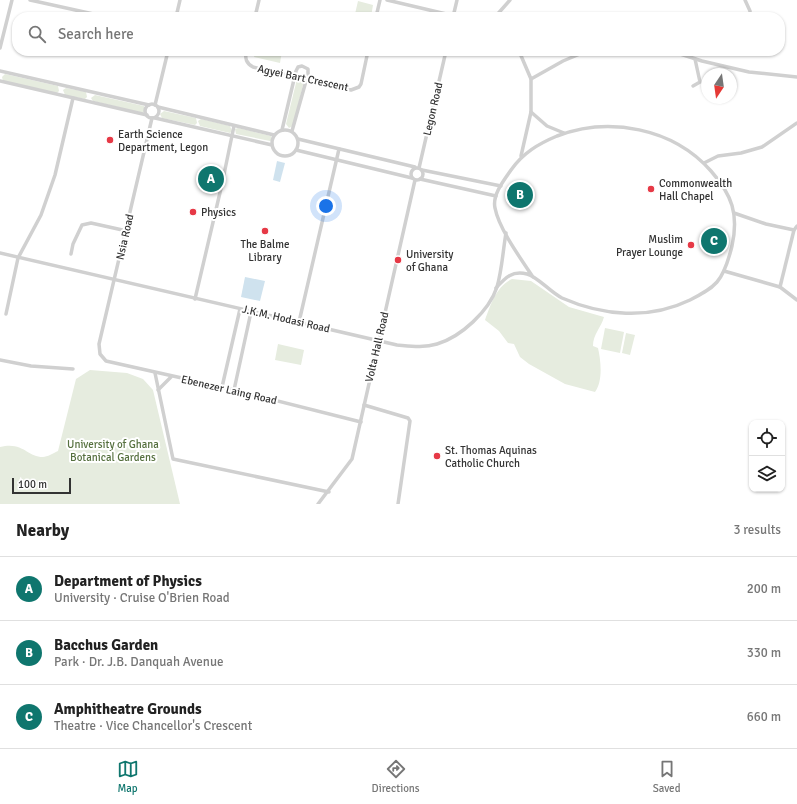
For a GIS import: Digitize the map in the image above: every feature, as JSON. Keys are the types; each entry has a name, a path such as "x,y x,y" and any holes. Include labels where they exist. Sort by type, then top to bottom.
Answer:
{"street":[{"path":"0,48 12,0"},
{"path":"30,0 84,12"},
{"path":"177,12 180,0"},
{"path":"256,12 259,0"},
{"path":"377,12 380,0"},
{"path":"387,0 437,12"},
{"path":"455,12 457,0"},
{"path":"499,12 510,0"},
{"path":"745,0 750,12"},
{"path":"153,118 159,114 156,106 167,56"},
{"name":"Agyei Bart Crescent","path":"246,56 248,64 253,67 351,90 355,89 361,84 367,56"},
{"name":"Legon Road","path":"419,168 445,56"},
{"path":"520,56 531,79 531,112 521,156 501,186 496,196 495,208 506,233 533,277"},
{"path":"531,79 575,56"},
{"path":"686,56 748,72 797,77"},
{"path":"693,86 700,82 695,59"},
{"path":"282,130 296,77 296,69 302,66 308,71 292,131"},
{"path":"0,71 156,106 274,135 282,130 292,131 298,139 501,186"},
{"path":"0,81 272,145"},
{"path":"59,95 62,85"},
{"path":"87,102 89,92"},
{"path":"6,314 18,258 39,220 49,192 73,98"},
{"path":"147,115 146,109 149,105"},
{"path":"531,112 547,126 566,133"},
{"name":"Nsia Road","path":"100,354 99,344 153,118"},
{"path":"704,163 718,156 741,153 762,147 797,124"},
{"path":"195,299 234,126"},
{"path":"496,288 506,276 512,274 528,274 560,297 596,310 630,314 669,310 704,293 718,282 730,255 736,230 733,205 720,182 704,163 677,144 637,129 614,126 591,127 566,133 544,142 521,156"},
{"path":"274,135 272,145 275,151 283,156 291,154 296,150 298,139"},
{"path":"299,322 339,149"},
{"path":"296,150 414,179 420,179 496,196"},
{"path":"419,168 423,176 420,179"},
{"name":"Volta Hall Road","path":"318,504 329,492 352,460 414,179 411,172 419,168"},
{"path":"734,213 766,224 796,228 780,287"},
{"path":"71,254 73,244 82,225 91,223 127,231"},
{"name":"J.K.M. Hodasi Road","path":"0,253 397,345 422,346 447,341 477,317 489,303 496,288 506,233"},
{"path":"724,271 780,287 797,300"},
{"path":"222,387 240,309"},
{"path":"234,390 251,312"},
{"name":"Ebenezer Laing Road","path":"100,354 106,361 171,377 222,387 361,422"},
{"path":"0,360 31,366 73,369"},
{"path":"155,373 173,459 329,492"},
{"path":"158,390 171,377"},
{"path":"364,405 408,418 410,421 398,504"}],"green space":[{"path":"358,1 373,5 372,12 355,12"},
{"path":"254,56 281,56 280,63"},
{"path":"5,74 58,86 59,91 57,93 3,81 2,77"},
{"path":"297,79 304,81 293,126 289,128 286,124"},
{"path":"66,88 86,92 87,97 85,99 65,95 63,90"},
{"path":"95,95 144,106 145,111 143,113 93,101 91,98"},
{"path":"164,111 196,118 197,123 195,125 162,118 160,114"},
{"path":"201,119 230,126 232,131 230,133 200,126 198,121"},
{"path":"238,128 271,136 272,140 270,141 236,134 235,129"},
{"path":"512,279 531,281 569,307 604,317 593,342 593,346 598,348 600,359 600,377 598,387 595,392 565,384 529,364 520,357 514,344 508,343 499,331 485,320 498,291 506,282"},
{"path":"605,328 624,332 620,353 601,349"},
{"path":"626,333 635,335 630,355 622,353"},
{"path":"278,344 304,350 301,365 275,360"},
{"name":"University of Ghana Botanical Gardens","path":"90,370 127,373 143,379 153,390 180,504 0,504 0,447 14,446 33,455 43,457 58,451 76,379"}],"water":[{"path":"277,161 285,163 280,182 273,180"},
{"path":"245,277 265,281 260,301 241,297"}],"place":[{"name":"Earth Science Department, Legon","path":"110,140"},
{"name":"Department of Physics","path":"211,179"},
{"name":"Commonwealth Hall Chapel","path":"651,189"},
{"name":"Bacchus Garden","path":"520,195"},
{"name":"Physics","path":"193,212"},
{"name":"The Balme Library","path":"265,231"},
{"name":"Amphitheatre Grounds","path":"714,241"},
{"name":"Muslim Prayer Lounge","path":"691,245"},
{"name":"University of Ghana","path":"398,260"},
{"name":"St. Thomas Aquinas Catholic Church","path":"437,456"}]}
